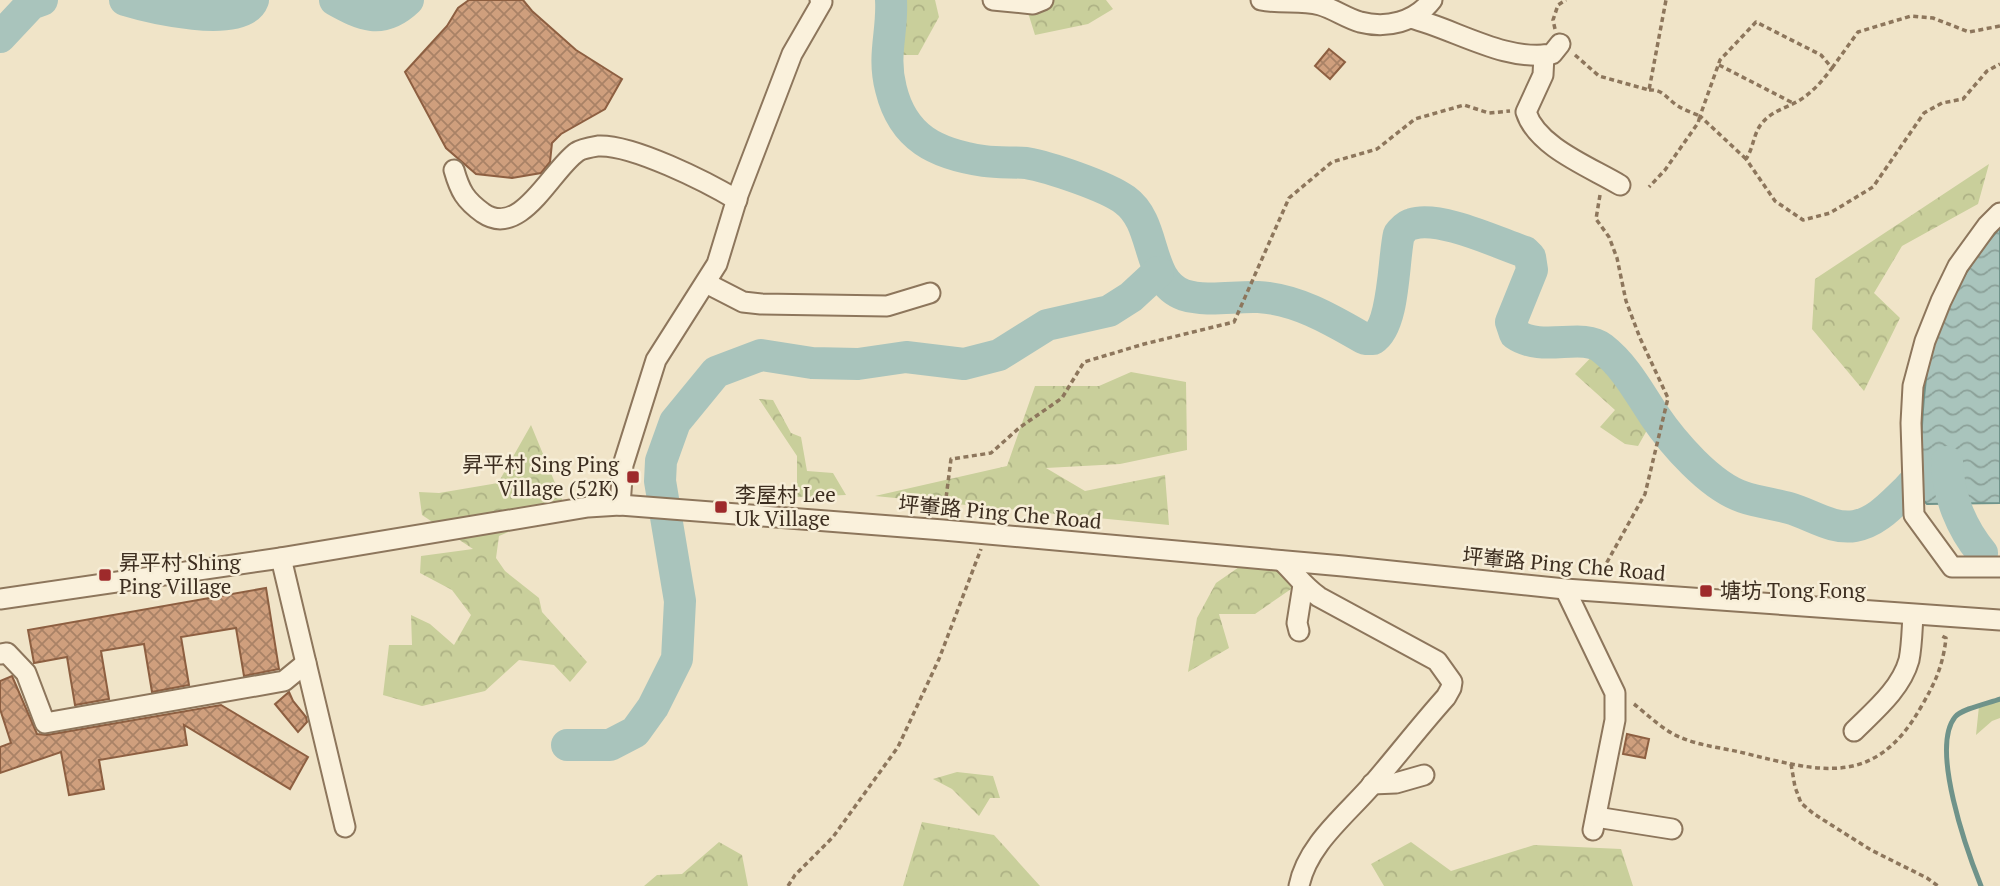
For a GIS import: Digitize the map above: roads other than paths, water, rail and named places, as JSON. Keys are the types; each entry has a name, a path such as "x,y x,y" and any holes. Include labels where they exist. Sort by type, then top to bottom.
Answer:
{"street":[{"path":"993,0 1033,4 1043,0"},
{"path":"1261,0 1312,4 1360,22 1380,25 1406,22 1424,10 1432,0"},
{"path":"625,506 623,465 656,360 717,264 737,200 792,54 822,1"},
{"path":"1411,18 1490,46 1534,57 1552,49 1526,112 1530,126 1544,141 1612,180"},
{"path":"454,170 460,193 467,201 489,217 499,220 509,218 538,196 578,152 598,146 642,156 706,181 737,200"},
{"path":"2000,213 1958,265 1925,341 1913,386 1911,423 1914,514 1952,567 2000,567"},
{"path":"706,283 743,302 761,304 887,306 930,293"},
{"name":"坪輋路 Ping Che Road","path":"0,599 281,558 589,507 625,506 943,530 1565,589 2000,620"},
{"path":"281,558 345,827"},
{"path":"1282,561 1303,585 1318,597 1437,662 1451,682 1446,697 1397,752 1373,784 1336,822 1314,854 1299,886"},
{"path":"1299,631 1297,623 1303,585"},
{"path":"1565,589 1615,693 1615,720 1595,823 1672,829"},
{"path":"1854,732 1887,698 1902,676 1908,662 1913,615"},
{"path":"0,654 7,653 26,673 45,723 284,681 306,663"},
{"path":"1373,784 1396,783 1424,775"}],"water":[{"path":"2000,228 2000,503 1927,504 1920,497 1924,402 1927,372 1936,335 1964,276"}],"waterway":[{"path":"0,37 31,4 42,0"},
{"path":"125,0 173,11 214,15 232,14 245,9 253,0"},
{"path":"335,0 354,10 372,15 389,13 408,0"},
{"path":"891,0 888,77 896,106 913,131 924,141 951,154 984,161 1036,165 1105,189 1125,200 1143,223 1163,278 1172,288 1184,295 1211,298 1258,297 1287,302 1314,312 1365,339 1373,339 1386,320 1399,234 1408,225 1437,223 1525,252 1530,257 1532,270 1511,322 1515,334 1537,342 1584,342 1602,348 1624,371 1682,450 1705,474 1730,491 1846,527 1863,524 1884,512 1918,479 1939,475"},
{"path":"567,745 610,745 635,732 653,707 677,659 680,601 660,481 661,461 675,422 716,372 761,355 812,363 858,364 906,357 964,364 999,355 1047,325 1109,311 1131,297 1158,272"},
{"path":"1947,462 1950,487 1957,510 1982,553"},
{"path":"1981,886 1953,800 1947,752 1948,732 1958,714 2000,699"}],"place":[{"name":"昇平村 Sing Ping Village (52K)","path":"633,477"},
{"name":"李屋村 Lee Uk Village","path":"721,507"},
{"name":"昇平村 Shing Ping Village","path":"105,575"},
{"name":"塘坊 Tong Fong","path":"1706,591"}]}
